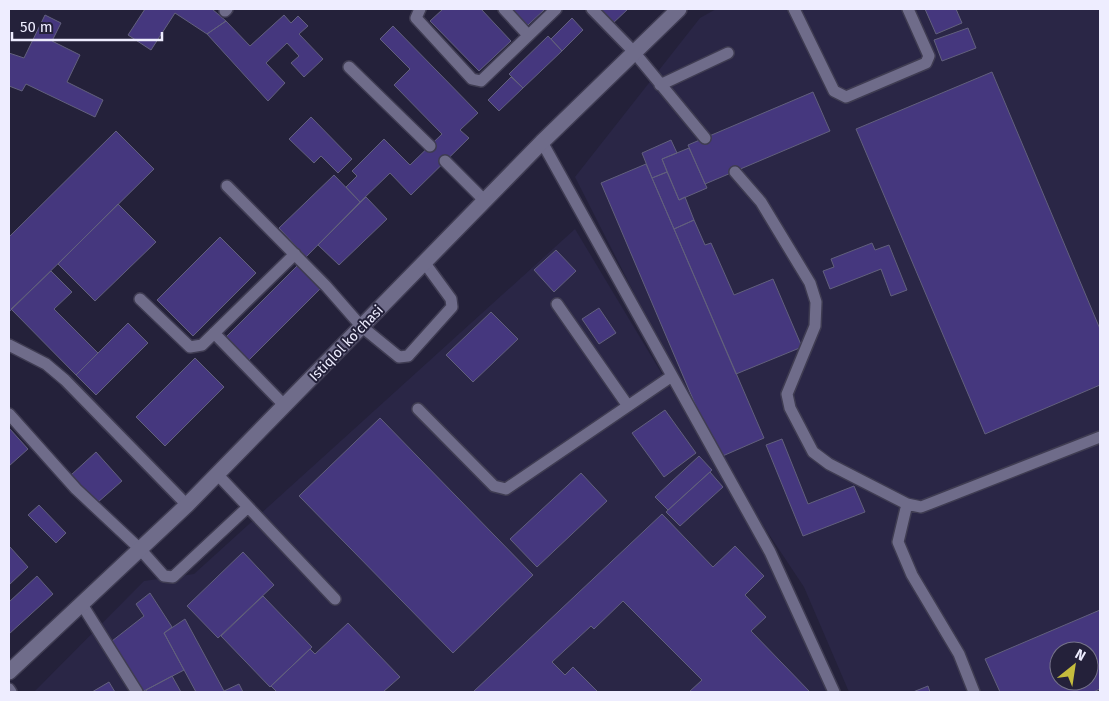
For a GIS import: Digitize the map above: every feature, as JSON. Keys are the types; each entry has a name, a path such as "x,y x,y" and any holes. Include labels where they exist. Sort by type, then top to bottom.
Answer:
{"main road":[{"name":"Istiqlol ko'chasi","path":"10,668 187,505 542,142 679,9"}],"lane":[{"path":"420,9 416,18 472,80 481,81 556,9"},
{"path":"504,9 528,35"},
{"path":"592,9 634,52 705,138"},
{"path":"794,9 834,91 846,97 926,62 929,56 908,9"},
{"path":"660,85 728,53"},
{"path":"349,67 430,146"},
{"path":"542,142 770,552 834,692"},
{"path":"445,161 485,201"},
{"path":"735,172 762,202 810,283 816,302 815,326 787,394 790,408 813,452 829,464 908,504 922,507 1100,437"},
{"path":"227,186 295,254 361,326 399,357 408,356 452,307 451,299 424,262"},
{"path":"140,299 190,347 202,345 295,254"},
{"path":"557,304 628,406"},
{"path":"214,334 284,405"},
{"path":"9,344 46,364 65,380 187,505"},
{"path":"418,409 494,486 506,489 672,376"},
{"path":"9,414 76,489 140,549 164,576 173,577 248,507"},
{"path":"217,474 335,599"},
{"path":"908,504 898,542 912,575 958,654 974,692"},
{"path":"81,603 137,692"}],"shaded area":[{"path":"716,9 1100,9 1100,692 849,692 804,587 718,458 575,177 700,18"},
{"path":"575,229 743,509 828,692 34,692 144,581 194,574"}],"building":[{"path":"145,9 212,9 226,21 207,34 175,13 151,50 128,35"},
{"path":"443,9 481,9 511,41 479,71 430,21"},
{"path":"512,9 545,9 528,25"},
{"path":"596,9 628,9 611,25"},
{"path":"925,9 956,9 962,23 936,34"},
{"path":"45,15 61,23 52,41 80,55 67,82 103,100 95,117 26,84 22,91 9,86 9,53 24,58"},
{"path":"284,15 291,23 298,16 308,26 299,34 323,59 304,77 291,63 299,56 287,43 266,63 285,83 268,101 207,34 226,21 250,46"},
{"path":"572,18 583,30 562,51 551,39"},
{"path":"393,26 478,113 460,130 469,138 411,195 390,173 360,202 346,187 357,176 352,171 384,139 410,165 442,134 394,85 410,69 380,39"},
{"path":"968,28 976,48 942,61 934,40"},
{"path":"548,36 562,51 523,88 509,74"},
{"path":"992,72 1100,329 1100,385 985,434 856,129"},
{"path":"511,77 523,88 499,111 488,100"},
{"path":"813,92 830,131 705,184 688,145"},
{"path":"311,117 352,159 338,173 321,156 314,163 289,139"},
{"path":"116,131 154,169 9,312 9,237"},
{"path":"671,140 677,153 662,159 667,172 652,178 642,153"},
{"path":"689,148 707,188 679,200 662,159"},
{"path":"646,164 764,438 718,458 601,183"},
{"path":"667,172 679,200 685,197 694,220 674,229 652,178"},
{"path":"334,175 360,202 306,257 279,228"},
{"path":"366,197 387,219 339,265 318,245"},
{"path":"118,204 156,242 95,301 58,264"},
{"path":"694,220 705,245 711,243 734,295 773,279 802,347 736,374 674,229"},
{"path":"220,237 256,273 193,336 157,300"},
{"path":"872,243 875,250 889,245 907,290 891,296 881,269 830,289 823,271 834,267 831,259"},
{"path":"556,250 576,271 554,292 534,270"},
{"path":"299,264 322,287 246,363 223,340"},
{"path":"51,271 72,292 54,309 98,353 76,375 11,309"},
{"path":"599,308 616,333 599,344 582,319"},
{"path":"491,312 518,339 473,382 446,355"},
{"path":"128,323 148,343 96,395 76,375"},
{"path":"195,358 224,387 165,446 136,417"},
{"path":"665,410 696,453 664,477 632,433"},
{"path":"380,418 533,575 453,653 299,496"},
{"path":"9,428 28,449 9,466"},
{"path":"782,439 808,504 854,486 865,512 803,536 766,445"},
{"path":"96,452 122,481 97,503 71,475"},
{"path":"699,456 712,470 668,510 655,497"},
{"path":"710,472 723,487 680,526 666,512"},
{"path":"581,473 607,501 537,567 510,539"},
{"path":"39,505 66,533 56,543 28,515"},
{"path":"662,514 713,567 735,546 764,576 745,595 766,617 751,631 810,692 689,692 702,680 623,601 594,629 591,626 552,662 565,675 573,667 598,692 473,692"},
{"path":"9,548 28,567 9,585"},
{"path":"243,552 274,585 218,638 187,606"},
{"path":"37,576 53,594 9,634 9,602"},
{"path":"150,593 172,627 164,633 184,670 142,692 112,641 144,616 136,604"},
{"path":"263,596 312,647 270,687 221,636"},
{"path":"1100,610 1100,689 1099,641 1049,641 1049,691 1095,691 1000,692 985,659"},
{"path":"185,619 224,691 239,684 243,692 196,692 164,633"},
{"path":"348,623 400,677 383,692 277,692 271,686 310,649 315,654"},
{"path":"172,676 181,692 147,692 146,690"},
{"path":"109,682 115,692 92,692"},
{"path":"928,686 930,692 913,692"}]}
